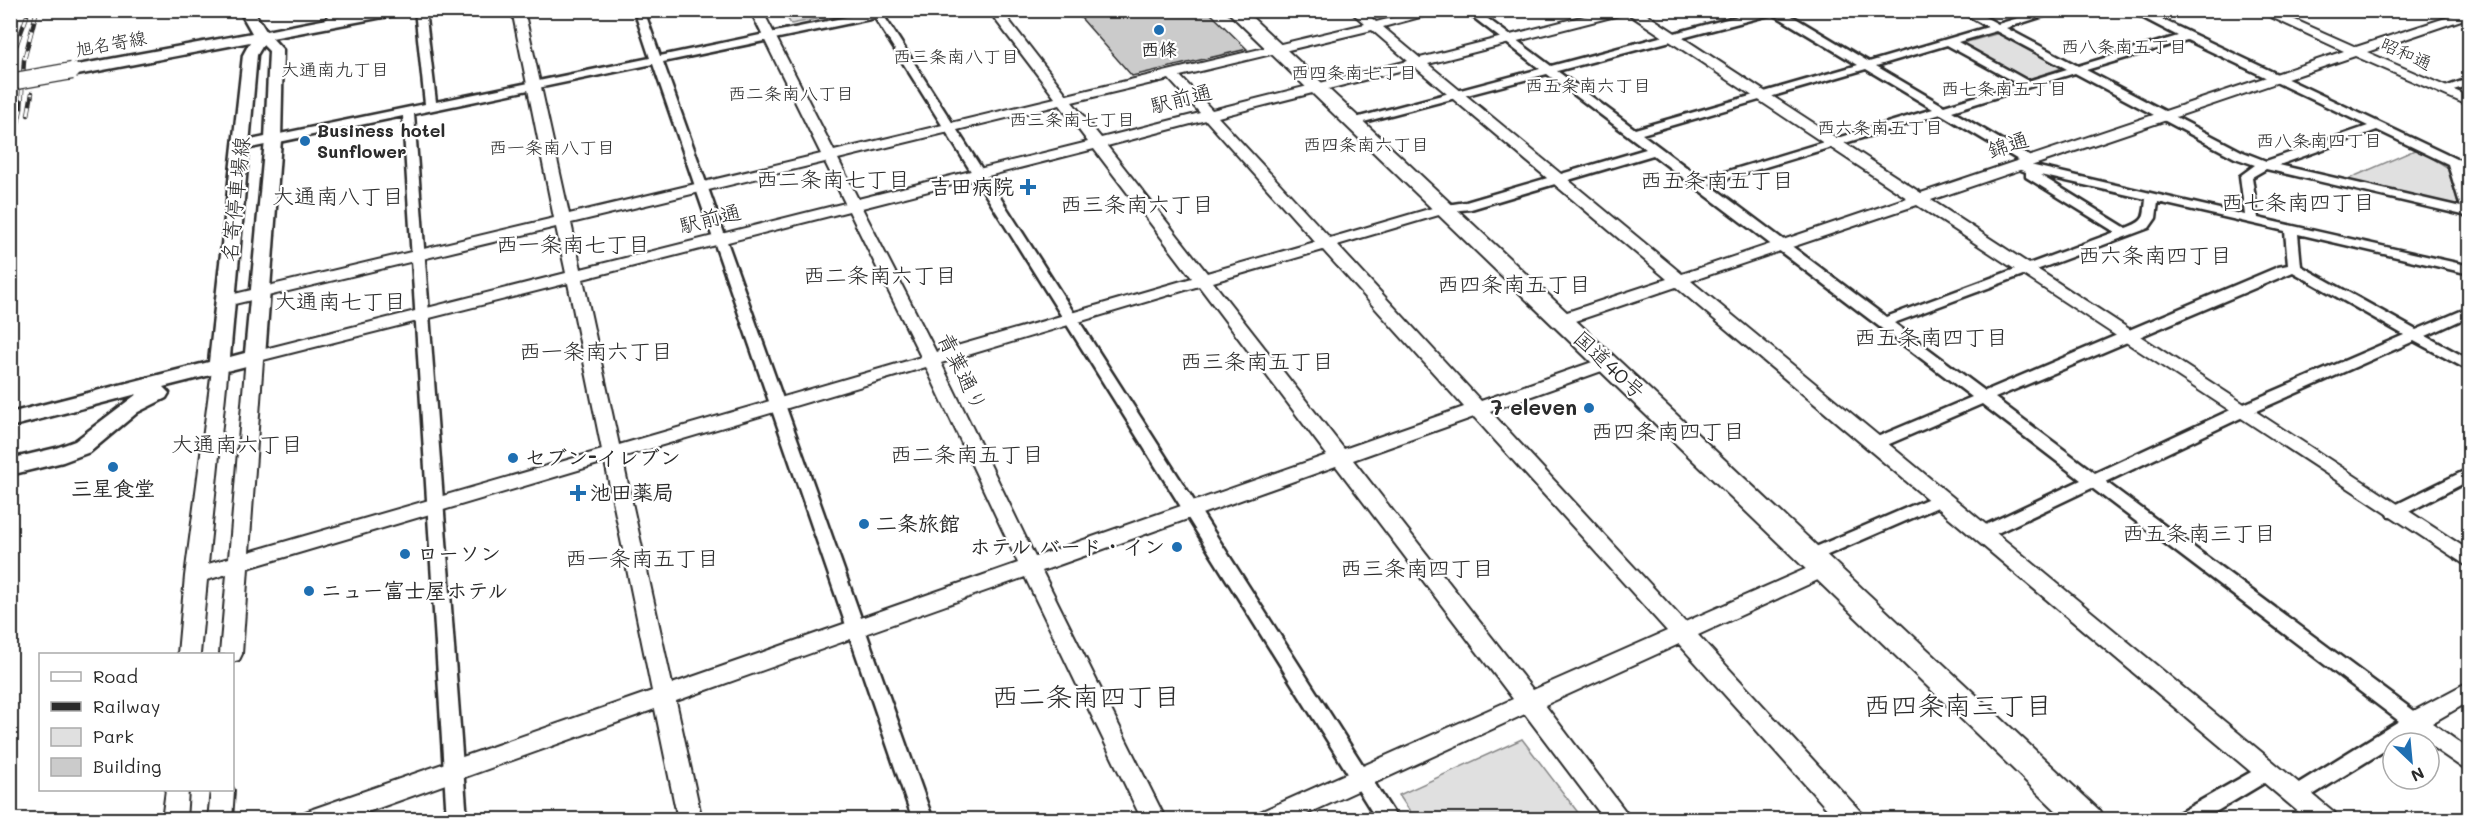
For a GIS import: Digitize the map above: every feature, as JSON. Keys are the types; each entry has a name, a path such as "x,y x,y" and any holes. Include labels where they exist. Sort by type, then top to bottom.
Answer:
{"highway":[{"name":"国道40号","path":"1234,10 2088,819"}],"main road":[{"path":"246,10 261,35 333,17 399,10"},
{"name":"旭名寄線","path":"10,82 261,35"},
{"name":"名寄停車場線","path":"219,366 250,55 261,35 276,50 273,140 255,357"},
{"path":"10,420 255,357"},
{"path":"10,467 76,450 90,442 136,403 152,395 191,384 219,366"}],"street":[{"path":"420,10 431,107"},
{"path":"518,10 690,819"},
{"path":"639,10 922,819"},
{"name":"青葉通り","path":"756,10 932,360 1030,567 1154,819"},
{"path":"241,146 897,10"},
{"path":"994,10 1620,819"},
{"path":"1355,10 2326,819"},
{"path":"226,301 1440,10"},
{"path":"1469,10 2469,764"},
{"name":"駅前通","path":"255,357 1509,40 1598,13 1625,10"},
{"path":"1631,10 2469,561"},
{"path":"1963,10 2239,155 2267,166 2469,214"},
{"path":"1634,133 2058,10"},
{"path":"2133,10 2453,162 2469,165"},
{"path":"1352,122 1774,11 1943,110 2124,232"},
{"name":"昭和通","path":"2263,11 2469,102"},
{"name":"錦通","path":"1561,320 2469,13"},
{"path":"878,14 1388,819"},
{"path":"1701,183 2188,36"},
{"path":"1949,42 2028,85"},
{"path":"1172,75 1853,819"},
{"path":"2443,90 2469,81"},
{"path":"408,112 457,819"},
{"path":"2252,220 2246,176 2267,166 2378,126"},
{"path":"195,576 1444,209 1467,206 1657,150"},
{"path":"2453,162 2469,214"},
{"path":"2023,164 2152,198 2469,270"},
{"path":"1884,322 2145,225 2150,218 2152,198"},
{"path":"2291,229 2295,268"},
{"path":"1875,444 2125,335 2283,270 2295,268 2469,366"},
{"path":"1983,533 2242,411 2469,311"},
{"path":"231,653 255,357"},
{"path":"313,819 1607,363"},
{"path":"189,653 195,576 219,366"},
{"path":"2395,512 2469,473"},
{"path":"1268,819 1682,633 1941,499"},
{"path":"2296,795 2469,690"},
{"path":"2184,819 2267,771"},
{"path":"174,819 177,791"},
{"path":"220,819 222,791"}],"green space":[{"path":"783,11 859,11 791,24"},
{"path":"1996,34 2003,35 2065,67 2025,80 1963,46 1963,43"},
{"path":"2417,149 2447,167 2459,206 2341,182"},
{"path":"1522,739 1583,819 1415,819 1399,795"}],"building":[{"name":"西條","path":"1074,10 1207,10 1247,49 1132,76"}],"railway":[{"path":"10,158 21,109 24,60 37,10"},
{"path":"10,62 27,16"},
{"path":"28,115 32,93"}],"place":[{"name":"西條","path":"1159,30"},
{"name":"Business hotel Sunflower","path":"305,141"},
{"name":"吉田病院","path":"1028,187"},
{"name":"7 eleven","path":"1589,408"},
{"name":"セブン-イレブン","path":"513,458"},
{"name":"三星食堂","path":"113,467"},
{"name":"池田薬局","path":"578,493"},
{"name":"二条旅館","path":"864,524"},
{"name":"ホテル バード・イン","path":"1177,547"},
{"name":"ローソン","path":"405,554"},
{"name":"ニュー富士屋ホテル","path":"309,591"}],"district":[{"name":"西八条南五丁目","path":"2124,47"},
{"name":"西三条南八丁目","path":"956,57"},
{"name":"大通南九丁目","path":"335,70"},
{"name":"西四条南七丁目","path":"1354,73"},
{"name":"西五条南六丁目","path":"1588,86"},
{"name":"西七条南五丁目","path":"2004,89"},
{"name":"西二条南八丁目","path":"791,94"},
{"name":"西三条南七丁目","path":"1072,120"},
{"name":"西六条南五丁目","path":"1880,128"},
{"name":"西八条南四丁目","path":"2319,141"},
{"name":"西四条南六丁目","path":"1366,145"},
{"name":"西一条南八丁目","path":"552,148"},
{"name":"西二条南七丁目","path":"833,179"},
{"name":"西五条南五丁目","path":"1717,180"},
{"name":"大通南八丁目","path":"338,196"},
{"name":"西七条南四丁目","path":"2298,202"},
{"name":"西三条南六丁目","path":"1137,204"},
{"name":"西一条南七丁目","path":"573,244"},
{"name":"西六条南四丁目","path":"2155,255"},
{"name":"西二条南六丁目","path":"880,275"},
{"name":"西四条南五丁目","path":"1514,284"},
{"name":"大通南七丁目","path":"340,301"},
{"name":"西五条南四丁目","path":"1931,337"},
{"name":"西一条南六丁目","path":"596,351"},
{"name":"西三条南五丁目","path":"1257,361"},
{"name":"西四条南四丁目","path":"1668,431"},
{"name":"大通南六丁目","path":"237,444"},
{"name":"西二条南五丁目","path":"967,454"},
{"name":"西五条南三丁目","path":"2199,533"},
{"name":"西一条南五丁目","path":"642,558"},
{"name":"西三条南四丁目","path":"1417,568"},
{"name":"西二条南四丁目","path":"1086,697"},
{"name":"西四条南三丁目","path":"1958,706"}]}
